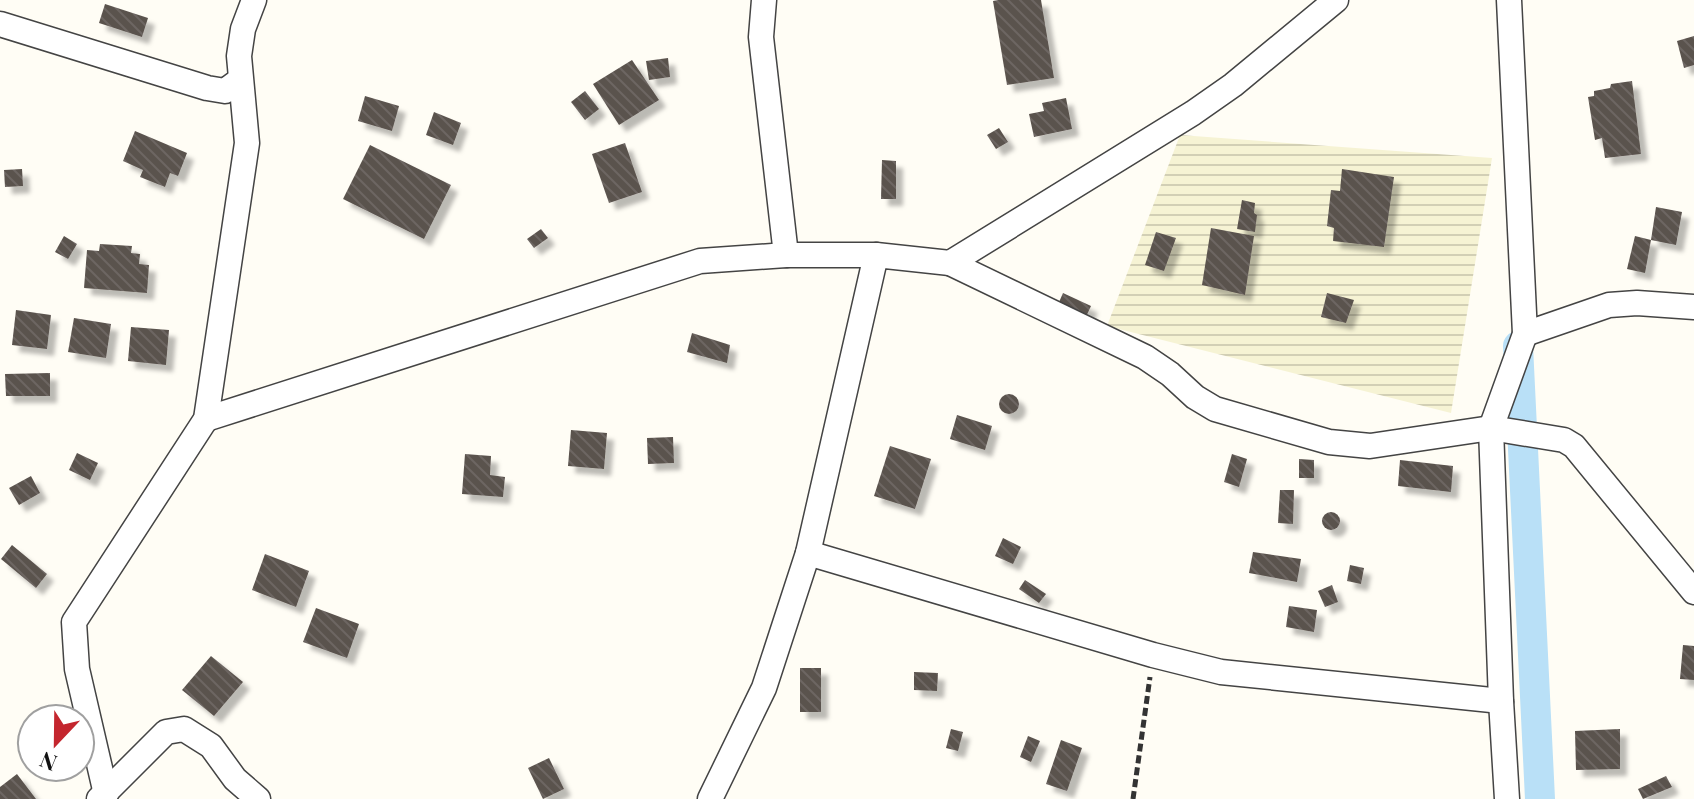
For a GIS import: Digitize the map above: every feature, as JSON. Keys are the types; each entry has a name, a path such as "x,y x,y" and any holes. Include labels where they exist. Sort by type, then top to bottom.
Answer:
{"street":[{"path":"103,796 77,669 74,622 206,419 247,143 239,56 243,29 254,0"},
{"path":"764,0 761,37 786,255"},
{"path":"950,263 1193,113 1233,85 1336,0"},
{"path":"1507,799 1491,428 1525,334 1509,0"},
{"path":"0,24 207,88 225,91 240,80"},
{"path":"206,419 700,261 786,255 876,255 950,263 1145,357 1215,409 1329,442 1370,446 1491,428 1564,440 1574,446 1694,592"},
{"path":"710,799 764,688 808,553 876,255"},
{"path":"1525,334 1609,305 1637,303 1694,307"},
{"path":"808,553 1153,655 1221,672 1501,701"},
{"path":"103,796 166,732 184,729 211,746 235,779 258,799"}],"path":[{"path":"1133,799 1153,655"}],"shaded area":[{"path":"1180,135 1492,158 1451,413 1107,326"}],"building":[{"path":"1041,0 1054,78 1007,85 993,1"},
{"path":"105,4 148,18 142,37 99,23"},
{"path":"1694,36 1694,65 1684,68 1677,41"},
{"path":"668,58 670,77 649,80 646,61"},
{"path":"632,60 659,100 619,125 593,84"},
{"path":"1632,81 1641,154 1605,158 1602,138 1595,140 1588,97 1594,96 1594,91 1610,88 1611,84"},
{"path":"585,91 599,109 585,120 571,102"},
{"path":"365,96 399,106 392,131 358,121"},
{"path":"1066,98 1072,129 1034,137 1029,114 1044,111 1042,103"},
{"path":"434,112 461,123 453,145 426,135"},
{"path":"999,128 1008,142 996,149 987,135"},
{"path":"135,131 187,153 178,176 170,173 165,187 140,177 143,170 123,161"},
{"path":"625,143 642,192 609,203 592,154"},
{"path":"370,145 451,185 424,239 343,199"},
{"path":"882,160 896,161 896,199 881,199"},
{"path":"22,169 23,186 5,187 4,170"},
{"path":"1342,169 1394,177 1384,247 1333,241 1334,228 1327,226 1331,190 1340,191"},
{"path":"1242,200 1255,203 1255,232 1237,229"},
{"path":"1656,207 1682,212 1676,245 1651,240"},
{"path":"1211,228 1254,236 1245,295 1202,285"},
{"path":"541,229 548,238 534,248 527,239"},
{"path":"1156,232 1176,238 1164,271 1145,265"},
{"path":"64,236 77,244 68,259 55,252"},
{"path":"1635,236 1651,240 1645,273 1627,269"},
{"path":"100,244 132,246 131,253 140,254 139,264 149,265 147,293 84,288 87,250 99,251"},
{"path":"1063,293 1091,306 1084,321 1056,309"},
{"path":"1327,293 1354,300 1346,323 1321,317"},
{"path":"16,310 51,315 47,349 12,345"},
{"path":"74,318 111,324 106,358 68,352"},
{"path":"131,327 169,330 166,365 128,361"},
{"path":"692,333 730,345 727,363 687,352"},
{"path":"50,373 50,396 6,396 5,374"},
{"path":"1009,394 1016,397 1019,404 1016,411 1009,414 1002,411 999,404 1002,397"},
{"path":"957,415 992,426 985,450 950,439"},
{"path":"571,430 607,433 604,469 568,466"},
{"path":"673,437 674,463 648,464 647,438"},
{"path":"890,446 931,459 915,509 874,496"},
{"path":"77,453 98,463 90,480 69,470"},
{"path":"465,454 491,456 490,475 505,477 503,497 462,494"},
{"path":"1232,454 1247,459 1239,487 1224,482"},
{"path":"1299,459 1314,460 1314,478 1299,478"},
{"path":"1400,460 1453,466 1451,492 1398,486"},
{"path":"31,476 40,493 19,505 9,488"},
{"path":"1280,490 1294,490 1293,524 1278,523"},
{"path":"1331,512 1340,521 1331,530 1322,521"},
{"path":"1003,538 1021,547 1013,564 995,556"},
{"path":"12,545 47,574 36,588 1,559"},
{"path":"1253,552 1301,559 1297,582 1249,573"},
{"path":"265,554 309,571 296,607 252,590"},
{"path":"1350,565 1364,568 1361,584 1347,581"},
{"path":"1025,580 1046,594 1039,603 1019,589"},
{"path":"1332,585 1338,602 1325,607 1318,591"},
{"path":"1289,606 1317,610 1314,632 1286,627"},
{"path":"316,608 359,624 347,658 303,642"},
{"path":"1683,645 1694,646 1694,680 1680,679"},
{"path":"211,656 243,682 214,716 182,690"},
{"path":"800,668 821,668 821,712 800,712"},
{"path":"914,672 938,673 937,691 914,690"},
{"path":"951,729 963,732 958,751 946,748"},
{"path":"1620,729 1620,769 1576,770 1575,731"},
{"path":"1028,736 1040,741 1031,762 1020,757"},
{"path":"1061,740 1082,748 1067,791 1046,784"},
{"path":"549,758 564,789 543,799 528,768"},
{"path":"16,775 16,783 24,783 36,799 0,799 0,787"},
{"path":"1666,776 1672,787 1643,799 1638,789"}],"waterway":[{"path":"1518,346 1540,799"}]}
